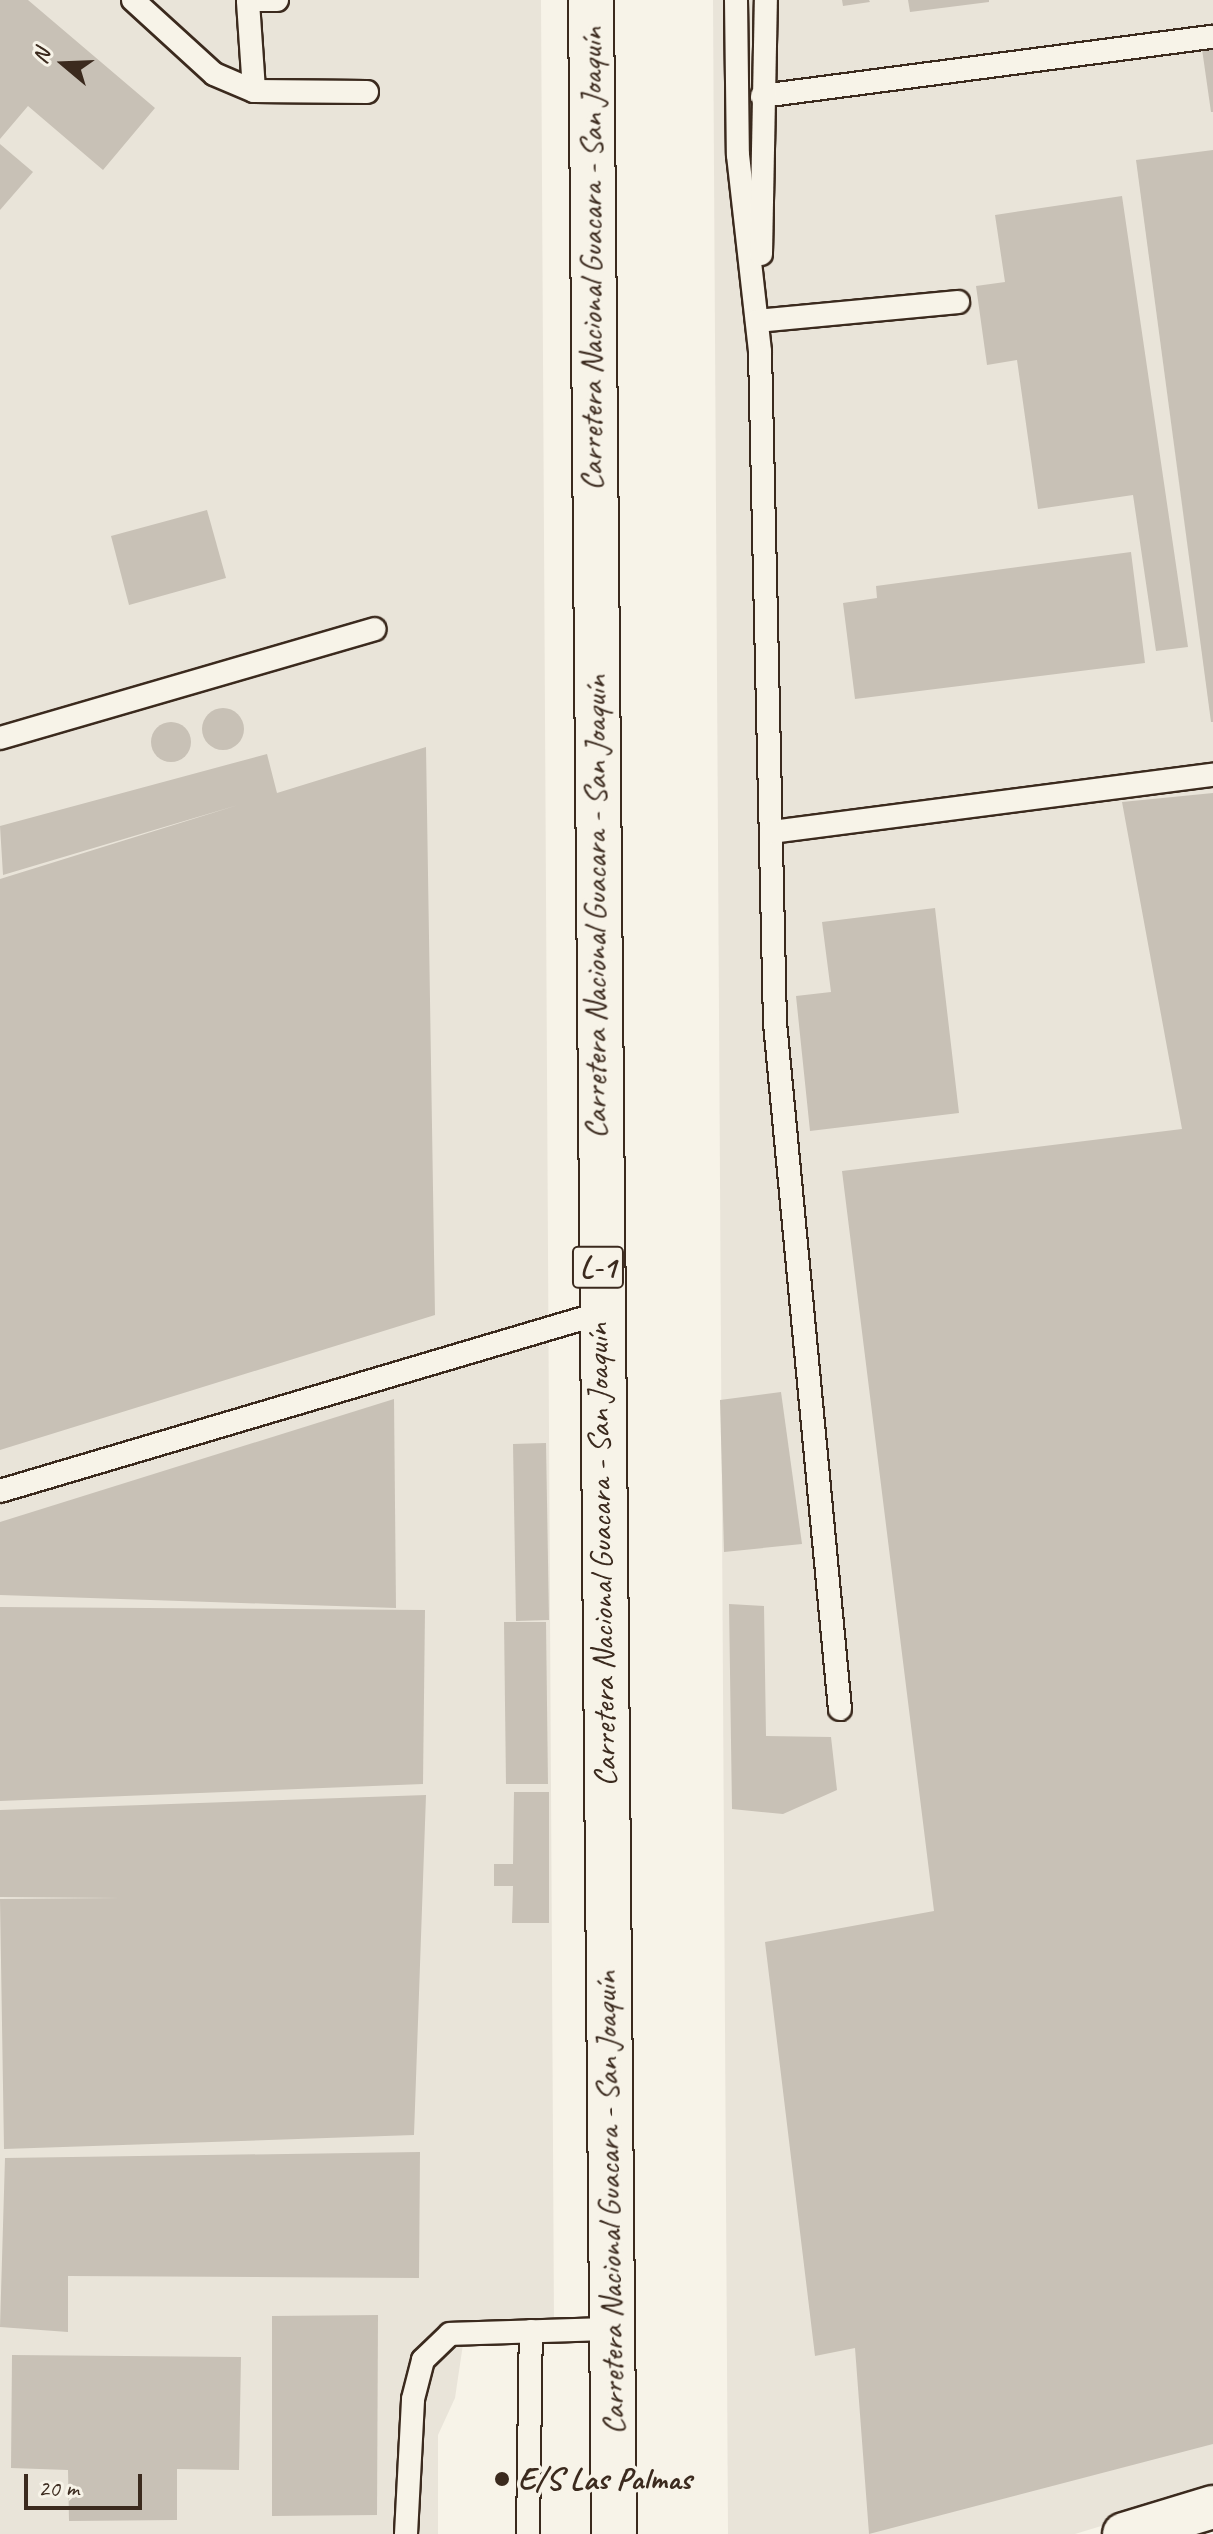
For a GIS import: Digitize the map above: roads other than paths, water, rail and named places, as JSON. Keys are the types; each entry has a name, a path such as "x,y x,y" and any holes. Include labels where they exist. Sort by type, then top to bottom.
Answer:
{"main road":[{"name":"Carretera Nacional Guacara - San Joaquín","path":"591,0 598,1314 614,2534"}],"street":[{"path":"1124,2534 1213,2507"}],"lane":[{"path":"133,0 214,74 254,91 367,92"},
{"path":"254,91 248,1 277,0"},
{"path":"736,0 738,155 760,352 775,1023 840,1709"},
{"path":"758,321 766,0"},
{"path":"762,96 1213,37"},
{"path":"758,321 958,302"},
{"path":"0,738 374,629"},
{"path":"772,832 1213,775"},
{"path":"0,1491 598,1314"},
{"path":"406,2534 413,2399 423,2360 450,2334 612,2329"},
{"path":"528,2534 531,2331"}],"place":[{"name":"E/S Las Palmas","path":"502,2479"}]}
